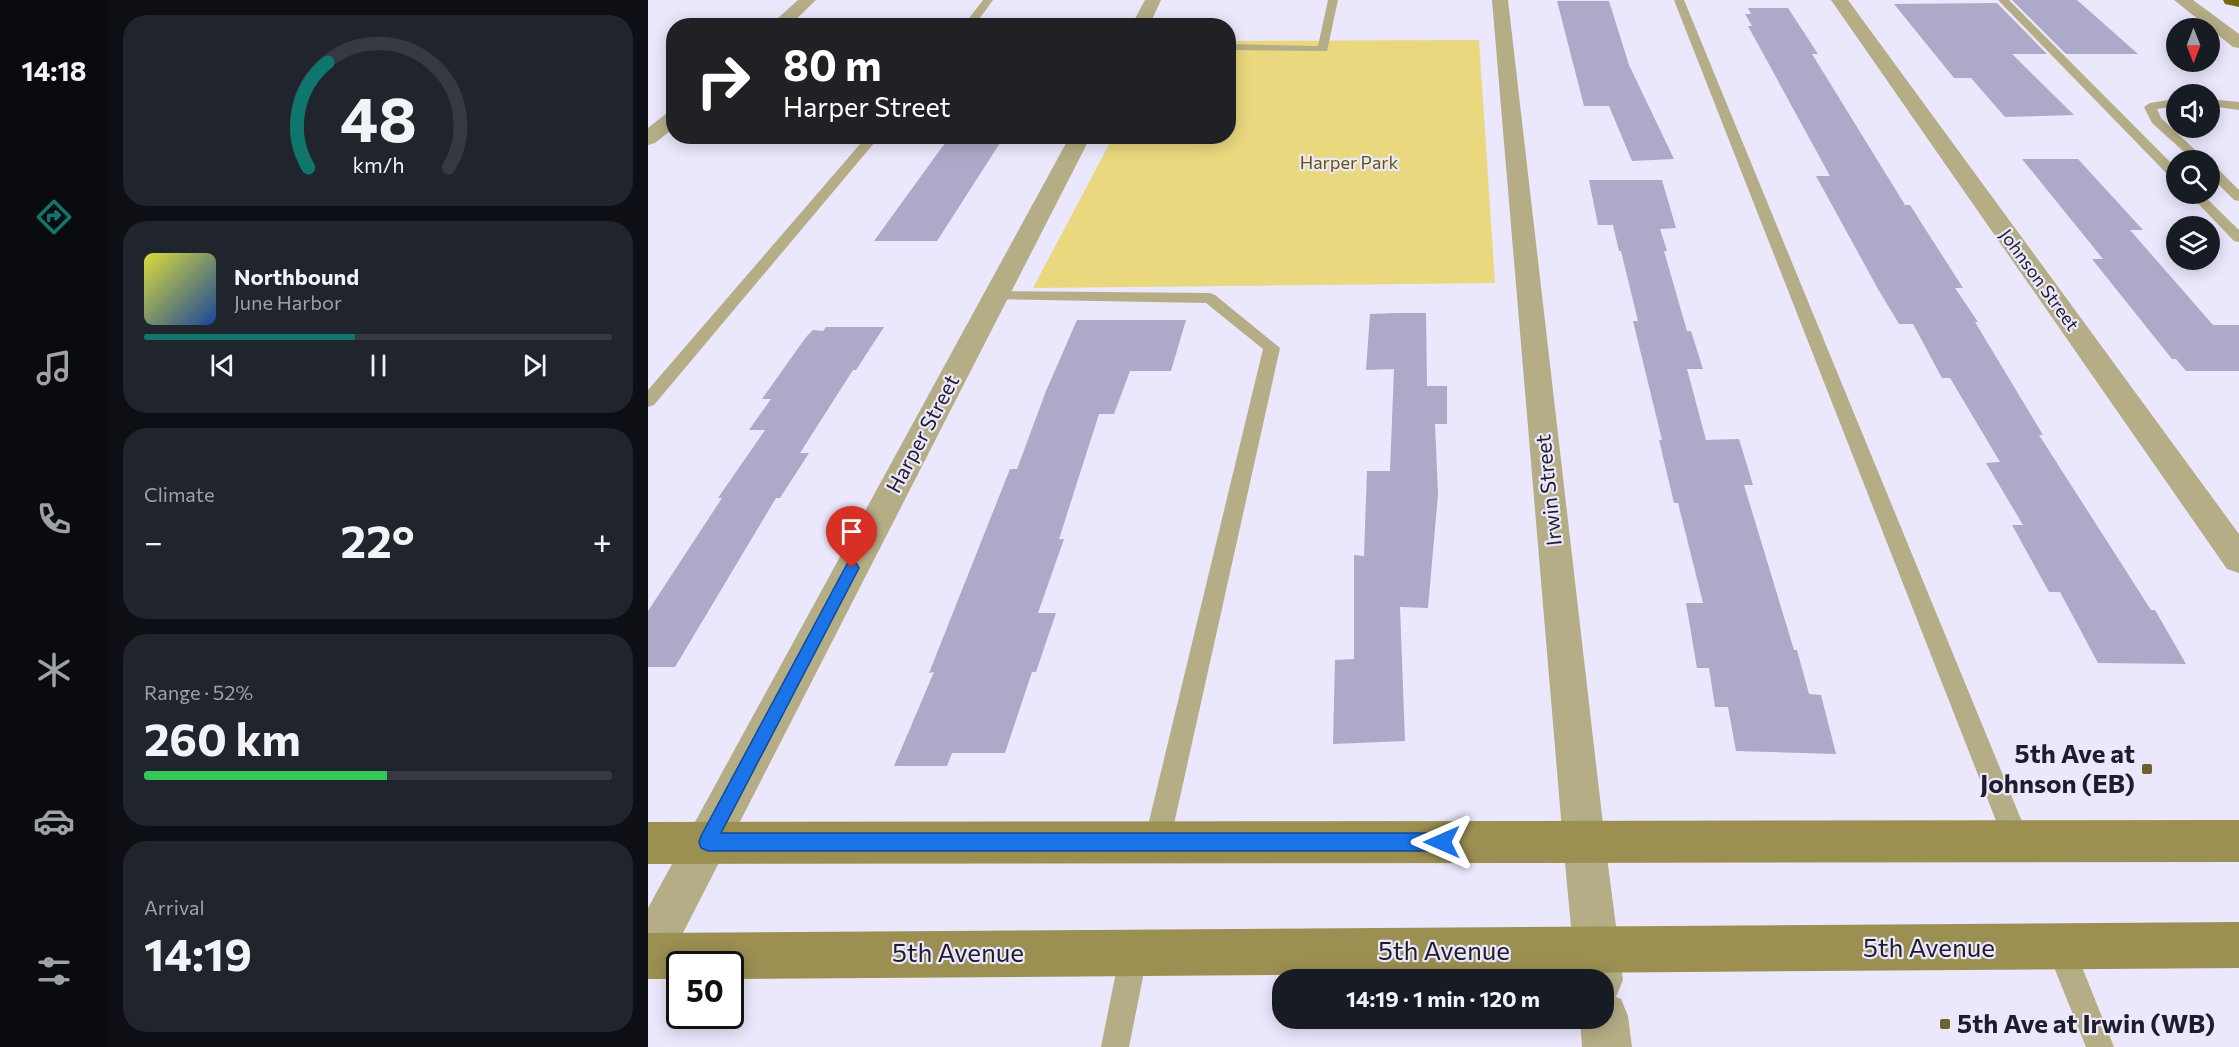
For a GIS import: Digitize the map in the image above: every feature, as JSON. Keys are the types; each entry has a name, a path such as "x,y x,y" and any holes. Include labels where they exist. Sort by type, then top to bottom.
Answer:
{"highway":[{"path":"2231,0 2239,2"}],"main road":[{"path":"648,843 2239,841"},
{"name":"5th Avenue","path":"648,955 1134,952 1598,965 2060,947 2239,945"}],"street":[{"path":"787,18 808,0"},
{"path":"1144,18 1153,0"},
{"name":"Irwin Street","path":"1500,0 1598,965"},
{"name":"Johnson Street","path":"1839,0 2239,560"},
{"path":"2182,0 2239,43"},
{"path":"648,139 666,124"},
{"name":"Harper Street","path":"648,955 1077,144"},
{"path":"1605,1029 1607,1047"}],"lane":[{"path":"974,18 988,0"},
{"path":"1236,47 1323,49 1333,0"},
{"path":"1679,0 2016,841"},
{"path":"2003,0 2166,165"},
{"path":"2220,104 2239,106"},
{"path":"2166,105 2150,107 2156,120 2166,129"},
{"path":"2176,138 2189,150"},
{"path":"648,401 867,144"},
{"path":"2220,179 2239,197"},
{"path":"2205,204 2239,238"},
{"path":"997,296 1210,298 1272,348 1157,842"},
{"path":"2060,947 2100,1047"},
{"path":"1115,1047 1134,952"}],"green space":[{"name":"Harper Park","path":"1479,40 1495,283 1033,288 1109,144 1236,144 1236,41"}],"building":[{"path":"2012,0 2077,0 2138,54 2066,54"},
{"path":"1557,1 1609,1 1629,65 1674,159 1632,161 1609,106 1584,106"},
{"path":"1997,3 2047,54 2012,54 2074,115 2005,117 1971,78 1954,78 1894,4"},
{"path":"1748,8 1788,8 1818,54 1812,54 1905,205 1910,205 1963,288 1955,288 1978,322 1975,322 2043,435 2039,435 2151,610 2155,610 2186,664 2098,663 2060,592 2049,592 2012,525 2023,525 1986,463 2000,462 1950,378 1942,378 1913,324 1899,324 1816,176 1830,176 1748,26 1752,26 1745,14 1751,14"},
{"path":"944,144 999,144 937,241 874,241"},
{"path":"2022,159 2078,159 2143,230 2130,230 2213,325 2239,325 2239,371 2186,371 2176,359 2172,359 2092,259 2103,259"},
{"path":"1589,180 1662,180 1676,228 1660,229 1687,331 1691,331 1703,369 1687,369 1706,440 1739,439 1753,485 1744,485 1794,650 1797,650 1809,694 1821,695 1836,754 1736,751 1728,707 1715,707 1709,668 1697,668 1686,603 1703,603 1678,503 1674,503 1659,440 1662,440 1633,321 1638,321 1621,251 1619,251 1613,225 1598,225"},
{"path":"1426,313 1427,386 1447,386 1447,424 1435,424 1438,494 1428,608 1400,607 1405,741 1333,744 1335,660 1354,659 1354,555 1364,556 1367,471 1390,471 1394,369 1366,370 1370,314"},
{"path":"1077,320 1186,320 1171,371 1130,371 1114,414 1099,414 1059,539 1064,539 1038,613 1056,613 1036,672 1032,672 1005,753 952,753 947,766 894,766 934,672 929,673 1010,469 1017,469 1046,391"},
{"path":"826,327 884,327 856,370 853,370 800,453 809,453 780,498 776,498 675,667 648,667 648,611 722,498 718,498 765,430 749,430 771,399 762,399 806,337 813,330 823,331"}],"place":[{"name":"5th Ave at Johnson (EB)","path":"2147,769"},
{"name":"5th Ave at Irwin (WB)","path":"1945,1024"}],"route":[{"path":"852,568 708,842 1442,842"}]}
